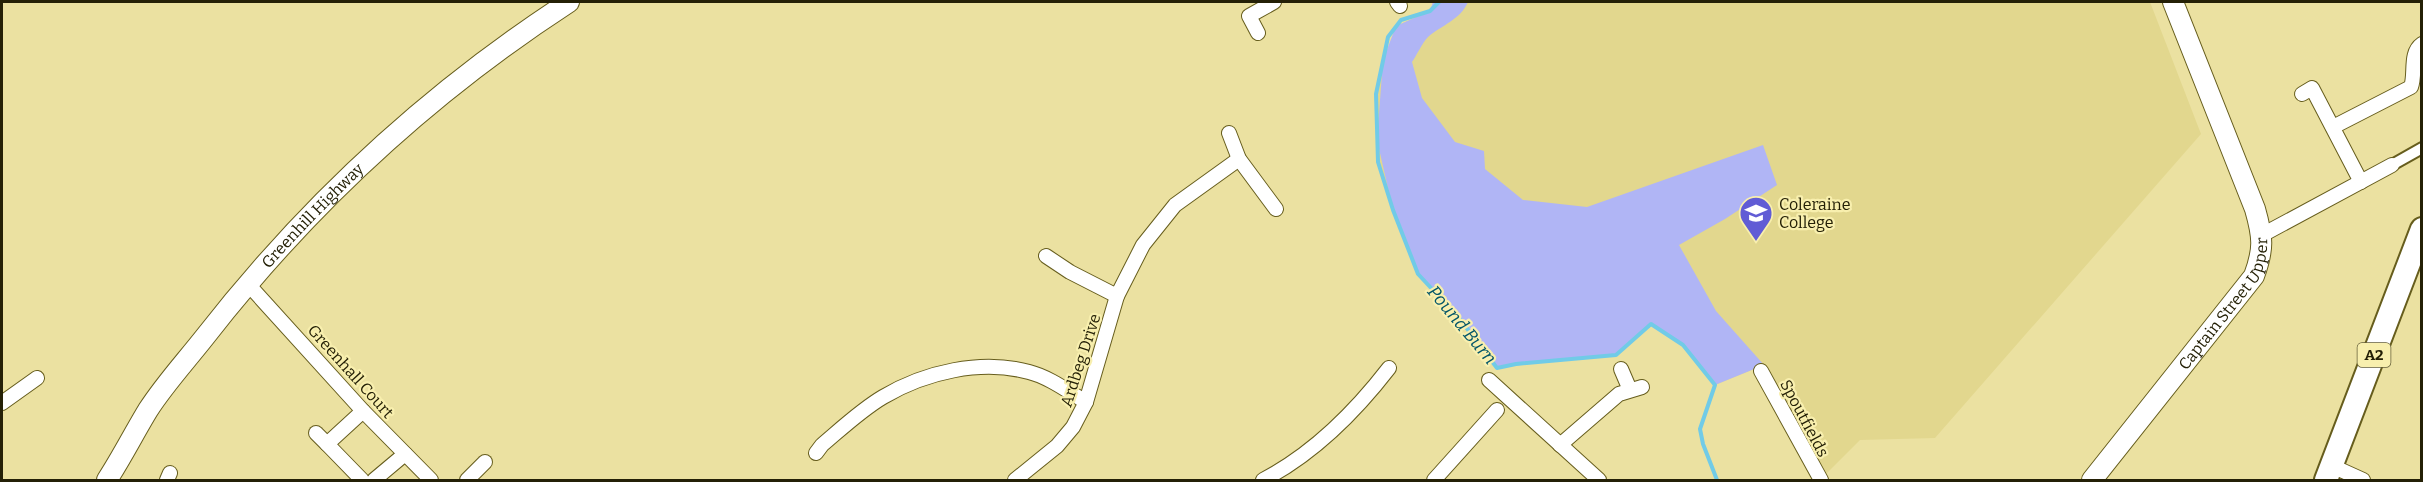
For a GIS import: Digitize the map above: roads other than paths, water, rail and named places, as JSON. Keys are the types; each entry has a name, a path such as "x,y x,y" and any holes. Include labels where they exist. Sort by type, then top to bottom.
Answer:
{"main road":[{"name":"Greenhill Highway","path":"107,480 149,409 247,283 342,183 427,105 515,37 569,2"},
{"name":"Captain Street Upper","path":"2092,480 2254,276 2262,255 2262,236 2255,209 2173,2"},
{"name":"A2","path":"2329,473 2421,229"}],"street":[{"path":"1258,33 1249,16 1274,2"},
{"path":"2333,127 2411,87 2414,78 2414,54 2421,44"},
{"path":"2302,94 2312,88 2361,182"},
{"path":"1229,133 1239,159 1276,209"},
{"path":"2262,236 2421,148"},
{"name":"Ardbeg Drive","path":"1015,480 1058,446 1073,427 1086,402 1117,296 1143,245 1175,205 1239,159"},
{"path":"1046,256 1070,272 1117,296"},
{"name":"Greenhall Court","path":"247,283 363,411 431,480"},
{"path":"816,453 822,445 882,397 919,379 961,370 994,366 1031,372 1086,402"},
{"path":"1263,480 1275,474 1334,429 1369,394 1389,368"},
{"path":"1560,445 1619,394 1636,388 1621,369"},
{"name":"Spoutfields","path":"1761,371 1821,480"},
{"path":"2,403 37,378"},
{"path":"1489,380 1599,480"},
{"path":"1434,480 1497,410"},
{"path":"327,444 363,411"},
{"path":"316,433 362,480"},
{"path":"374,480 405,454"},
{"path":"2329,473 2363,480"}],"waterway":[{"name":"Pound Burn","path":"1439,2 1430,11 1401,20 1388,37 1376,94 1378,162 1393,210 1418,274 1459,318 1497,368 1516,364 1616,355 1651,324 1683,345 1715,385 1700,429 1703,444 1717,480"}],"place":[{"name":"Coleraine College","path":"1756,242"}]}
